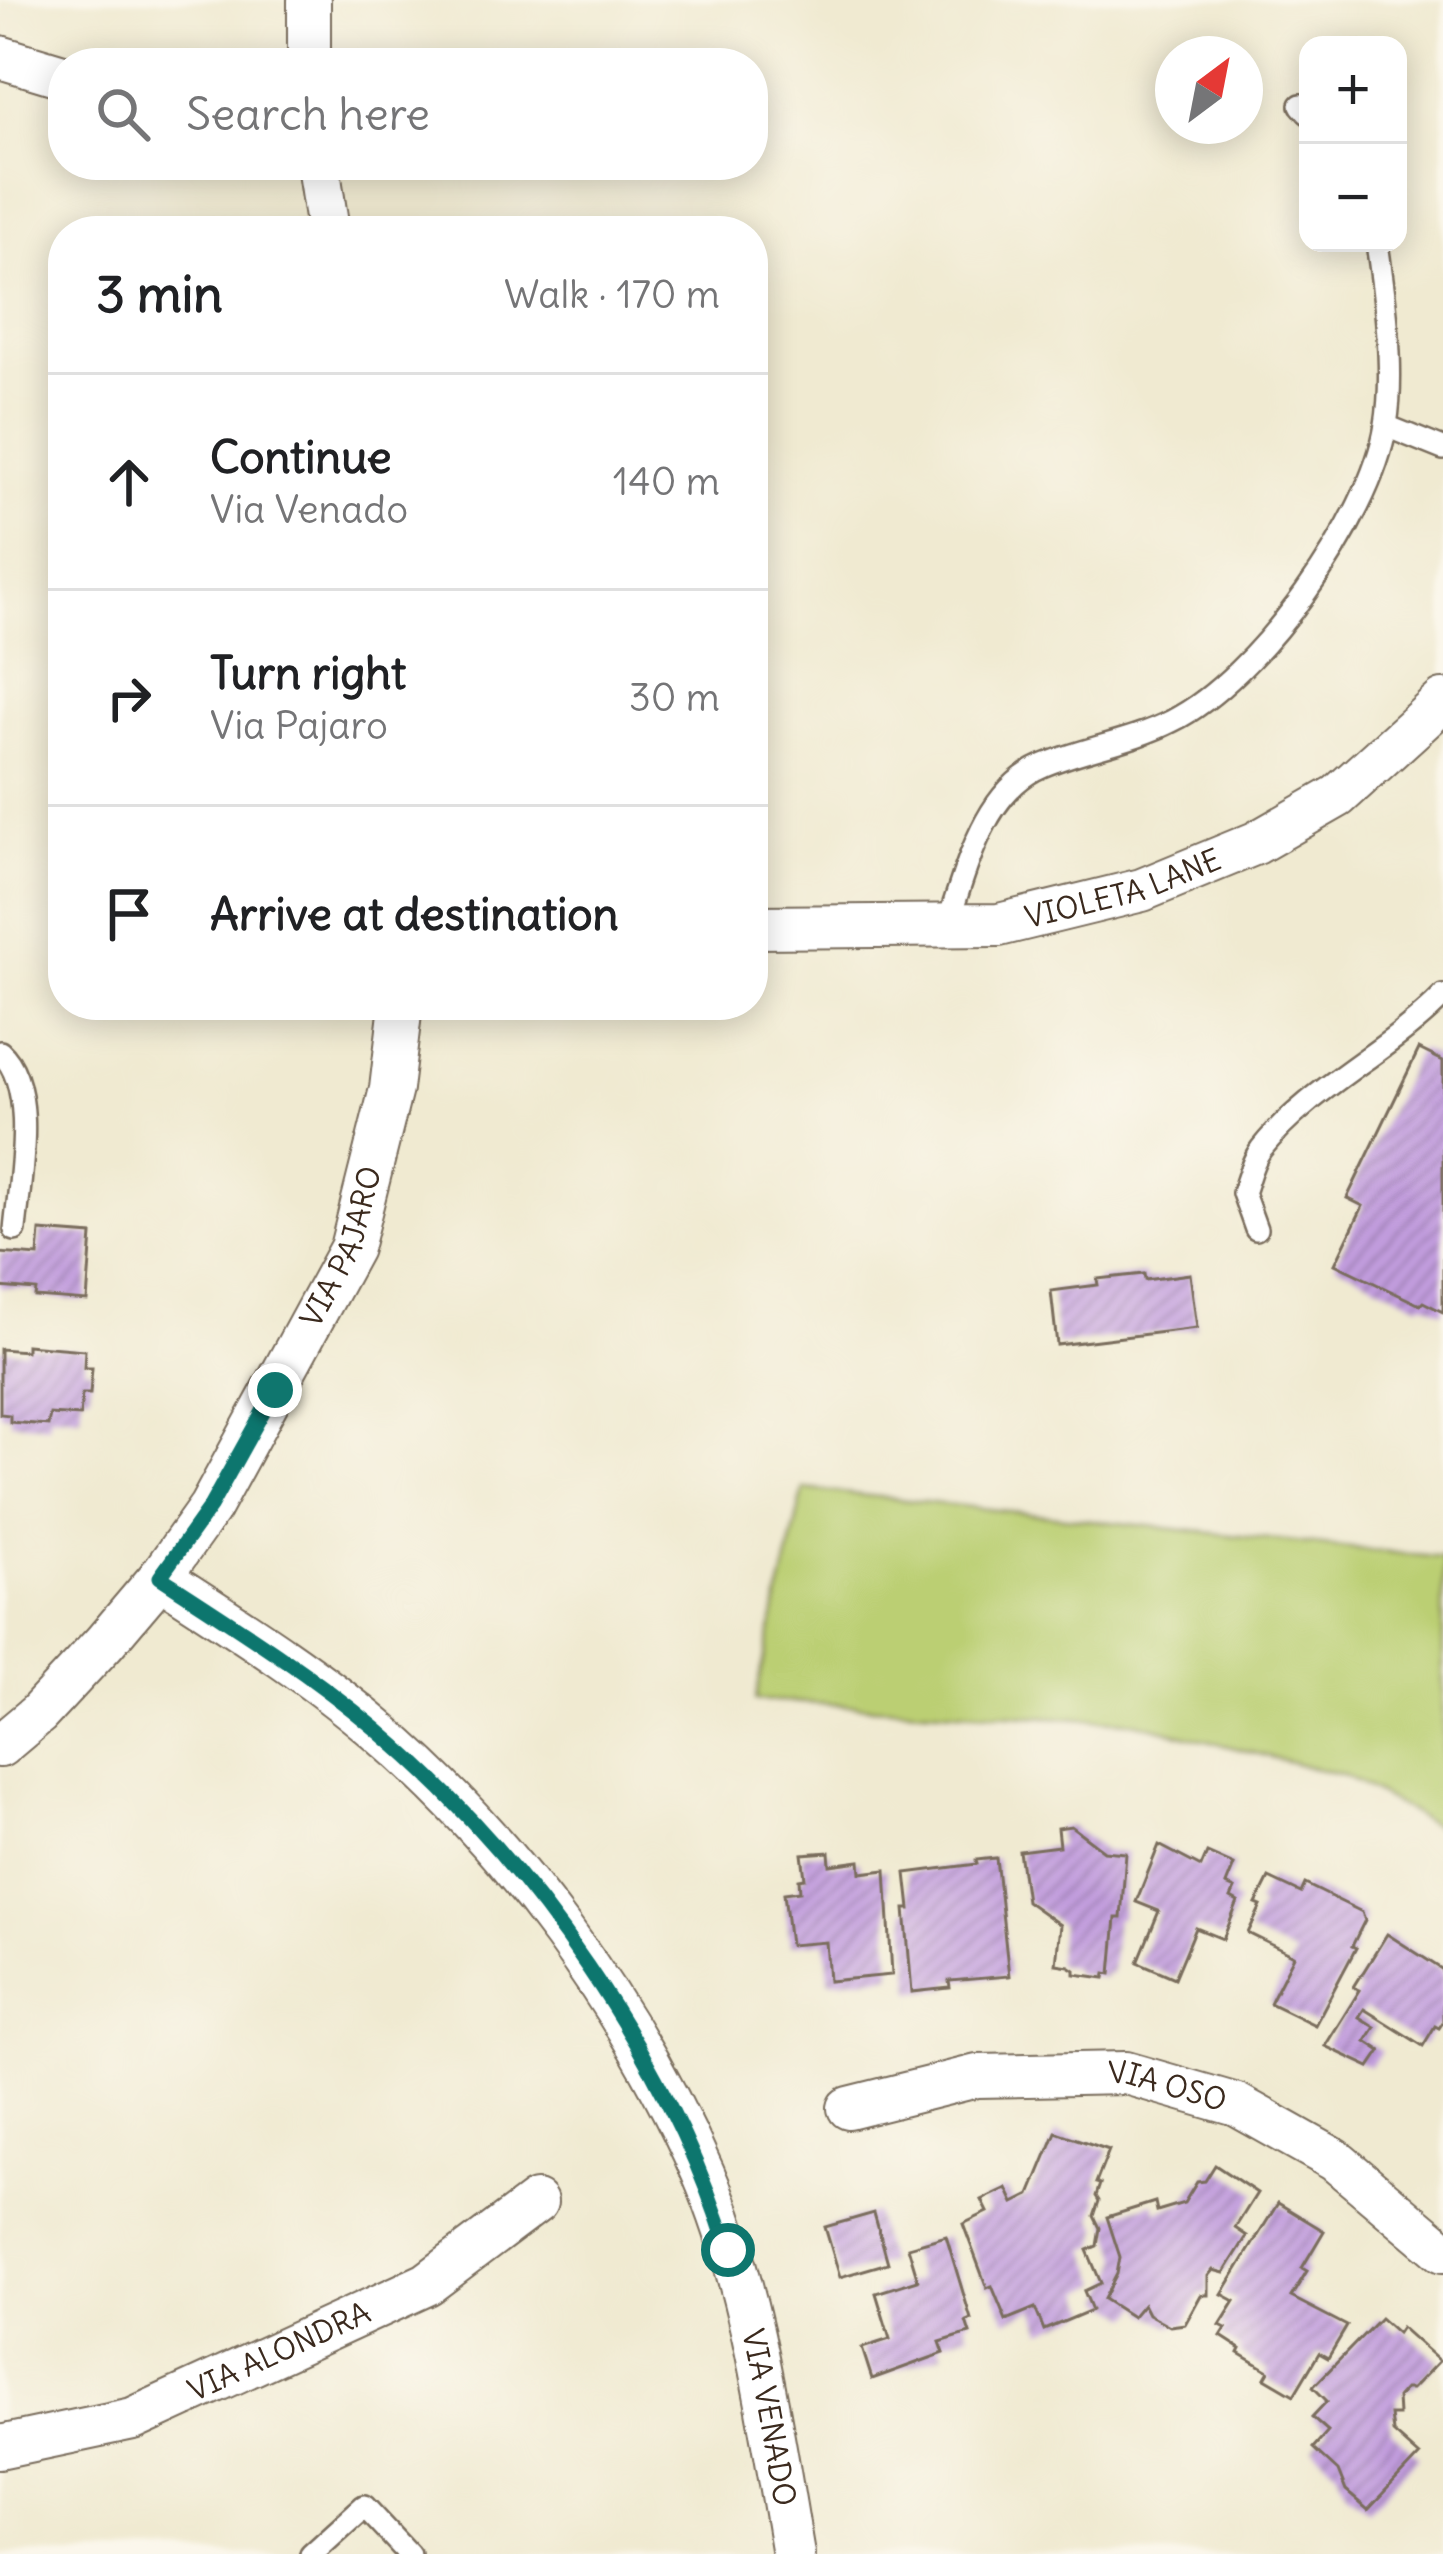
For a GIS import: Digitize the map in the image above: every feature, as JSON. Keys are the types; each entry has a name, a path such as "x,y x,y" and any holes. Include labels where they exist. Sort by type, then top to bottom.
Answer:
{"street":[{"path":"309,48 310,0"},
{"path":"0,57 48,71"},
{"path":"320,180 326,216"},
{"name":"VIOLETA LANE","path":"768,927 999,925 1142,890 1256,843 1339,796 1443,701"},
{"name":"VIA PAJARO","path":"0,1746 38,1714 160,1577 210,1507 351,1249 392,1089 399,1020"},
{"name":"VIA VENADO","path":"160,1577 295,1665 378,1730 518,1875 616,2008 704,2176 740,2287 793,2554"},
{"name":"VIA OSO","path":"849,2108 977,2076 1126,2073 1237,2105 1257,2116 1335,2160 1443,2251"},
{"name":"VIA ALONDRA","path":"0,2447 133,2419 427,2284 536,2202"}],"lane":[{"path":"947,926 983,827 1006,792 1037,767 1172,722 1226,684 1308,592 1363,490 1386,426 1387,316 1378,252"},
{"path":"1386,426 1443,449"},
{"path":"1256,1228 1243,1193 1259,1151 1331,1083 1424,1016 1443,996"},
{"path":"0,1052 8,1059 24,1108 15,1230"},
{"path":"311,2554 364,2506 409,2554"}],"green space":[{"path":"804,1489 1443,1558 1443,1830 1345,1776 1133,1722 755,1700"}],"building":[{"path":"1419,1049 1443,1061 1443,1312 1335,1264 1363,1206 1347,1198"},
{"path":"40,1231 92,1235 87,1301 35,1297 36,1290 0,1287 0,1253 38,1256"},
{"path":"1144,1274 1145,1280 1190,1274 1197,1328 1057,1345 1051,1291"},
{"path":"26,1345 85,1350 84,1368 92,1368 90,1394 82,1394 80,1416 50,1414 48,1425 10,1422 10,1415 0,1414 0,1349 26,1351"},
{"path":"1071,1826 1104,1851 1126,1853 1121,1918 1116,1918 1111,1974 1106,1973 1105,1978 1075,1974 1069,1966 1056,1964 1060,1925 1026,1901 1019,1851 1059,1846 1057,1828"},
{"path":"1159,1845 1201,1867 1207,1853 1234,1865 1226,1885 1235,1889 1231,1898 1238,1902 1223,1939 1196,1928 1175,1978 1138,1962 1159,1911 1136,1902"},
{"path":"829,1852 830,1865 860,1861 861,1873 886,1870 892,1975 829,1981 826,1942 790,1945 784,1893 800,1891 799,1879 805,1878 802,1854"},
{"path":"996,1858 1009,1976 949,1981 950,1988 912,1992 906,1873"},
{"path":"1269,1878 1301,1893 1305,1884 1362,1912 1365,1920 1352,1946 1356,1948 1315,2025 1270,2003 1294,1956 1248,1933"},
{"path":"1387,1934 1443,1970 1443,2022 1423,2046 1364,2009 1359,2017 1375,2027 1366,2041 1381,2051 1370,2067 1325,2046"},
{"path":"1056,2132 1109,2150 1096,2183 1100,2184 1094,2216 1100,2228 1097,2246 1087,2250 1101,2283 1084,2291 1092,2310 1044,2330 1035,2308 1006,2320 992,2286 987,2288 963,2224 988,2212 982,2200 1007,2188 1014,2203 1030,2195"},
{"path":"1215,2165 1257,2193 1235,2228 1247,2236 1224,2273 1213,2270 1208,2276 1208,2295 1201,2295 1185,2324 1170,2326 1148,2314 1143,2304 1132,2317 1104,2299 1120,2257 1107,2217 1155,2202 1157,2211 1184,2203"},
{"path":"1278,2203 1324,2231 1291,2297 1347,2326 1328,2358 1319,2353 1294,2395 1265,2378 1269,2371 1239,2353 1241,2349 1221,2336 1226,2328 1220,2325 1235,2301 1222,2294"},
{"path":"874,2213 888,2263 840,2277 825,2227"},
{"path":"946,2236 971,2319 966,2321 970,2333 940,2342 944,2353 872,2379 862,2348 890,2339 876,2293 918,2280 908,2247"},
{"path":"1380,2318 1397,2333 1401,2327 1439,2361 1412,2389 1405,2389 1397,2398 1398,2415 1390,2415 1392,2432 1419,2456 1368,2510 1346,2491 1338,2471 1313,2448 1328,2431 1312,2417 1327,2401 1313,2387"}],"route":[{"path":"275,1390 210,1507 160,1577 295,1665 378,1730 518,1875 616,2008 704,2176 728,2250"}]}
